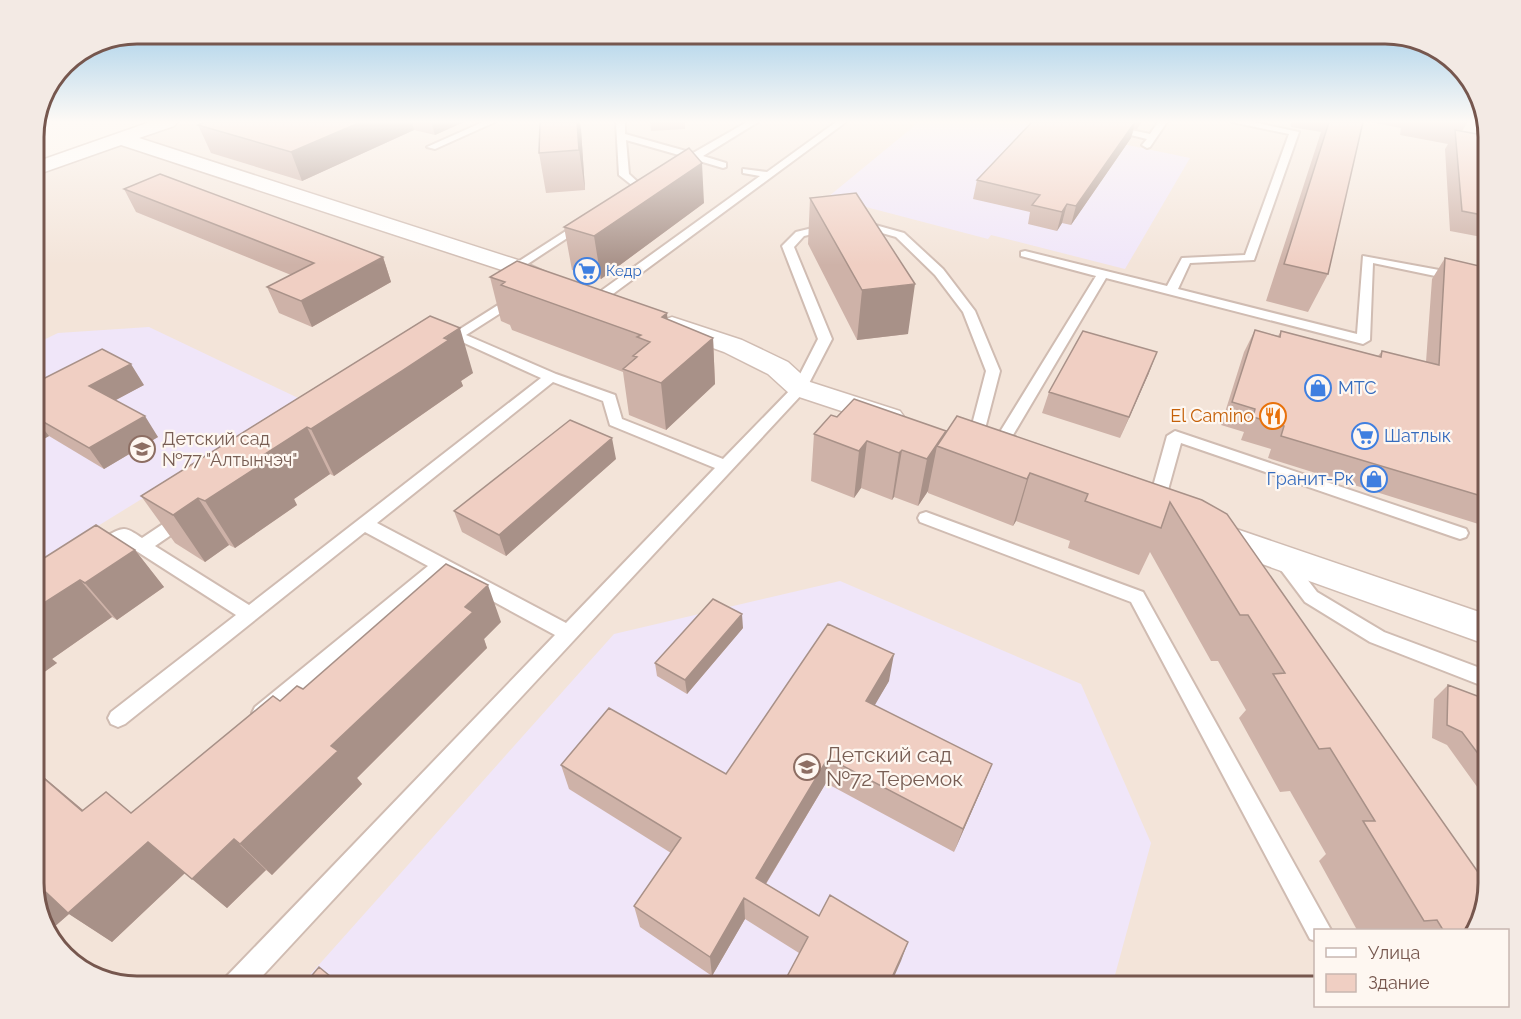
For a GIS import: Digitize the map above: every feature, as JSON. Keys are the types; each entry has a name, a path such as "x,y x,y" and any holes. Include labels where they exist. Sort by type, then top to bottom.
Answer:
{"street":[{"path":"236,170 516,267 543,281 621,307"},
{"path":"654,318 742,350 778,368 800,388 1026,466"},
{"path":"1122,500 1478,627"}],"lane":[{"path":"623,170 624,175 638,188"},
{"path":"667,172 671,170"},
{"path":"598,299 777,170"},
{"path":"1171,291 1186,261 1250,258 1281,170"},
{"path":"747,171 769,175"},
{"path":"516,267 591,218"},
{"path":"244,976 800,388 825,339 788,246 800,234 834,225 868,226 900,235 939,272 969,311 993,372 984,450"},
{"path":"1024,254 1363,340 1367,258 1478,281"},
{"path":"984,450 1103,274"},
{"path":"543,281 452,340 610,398 615,422 725,466"},
{"path":"118,718 550,377"},
{"path":"1154,512 1175,436 1460,532"},
{"path":"141,547 200,507"},
{"path":"926,518 1137,597 1318,929"},
{"path":"364,524 568,633"},
{"path":"100,533 124,536 249,615"},
{"path":"88,559 124,536"},
{"path":"1281,558 1311,597 1377,637 1478,676"},
{"path":"248,724 442,565"}],"shaded area":[{"path":"54,170 1478,170 1478,882 1474,906 1464,929 1314,929 1314,976 137,976 113,972 85,960 67,944 56,929 47,906 44,888 44,173"},
{"path":"861,170 1183,170 1125,269 991,235 988,239 828,197"},
{"name":"Детский сад №77 \"Алтынчэч\"","path":"149,327 315,406 153,492 44,559 44,340 58,333"},
{"name":"Детский сад №72 Теремок","path":"840,581 1081,684 1151,843 1115,976 309,976 614,634"}],"building":[{"path":"655,170 692,170 594,236 564,227"},
{"path":"987,170 1102,170 1076,206 1067,204 1062,212 1032,205 1040,195 977,180"},
{"path":"1314,170 1352,170 1328,274 1284,264"},
{"path":"1458,170 1478,170 1478,214 1462,211"},
{"path":"160,174 383,257 301,301 267,287 314,263 124,189"},
{"path":"856,193 915,284 862,290 810,198"},
{"name":"Шатлык","path":"1445,258 1478,266 1478,495 1281,436 1284,426 1253,417 1255,409 1232,402 1255,330 1280,337 1281,331 1381,357 1382,351 1439,365"},
{"path":"517,261 667,313 662,317 713,338 661,383 623,369 637,357 633,356 650,342 637,337 641,335 501,285 505,282 490,277"},
{"path":"430,316 460,328 444,338 449,340 402,371 311,429 307,427 265,454 271,458 205,501 198,498 173,515 141,496"},
{"path":"1083,331 1157,352 1129,417 1049,392"},
{"path":"102,349 131,364 89,386 145,416 89,448 44,422 44,378"},
{"path":"854,399 946,431 927,459 902,450 899,453 867,441 859,451 814,434 831,415 837,417"},
{"path":"957,416 1202,500 1227,514 1478,872 1477,894 1464,929 1442,929 1437,920 1424,921 1363,821 1375,821 1330,748 1319,749 1273,674 1285,673 1248,615 1240,615 1170,502 1161,528 1085,501 1088,494 1030,473 1027,479 937,446"},
{"path":"570,420 612,438 499,535 454,511"},
{"path":"96,525 135,550 85,583 80,580 44,603 44,558"},
{"path":"446,564 488,585 465,607 473,612 331,746 338,751 240,844 234,839 192,879 148,842 68,913 44,891 44,778 82,811 106,792 131,813 273,696 280,701 297,686 303,689"},
{"path":"713,599 742,614 685,680 655,663"},
{"path":"828,624 894,654 866,701 992,764 963,829 828,758 756,878 819,916 830,895 908,942 893,976 787,976 808,937 744,898 710,957 634,906 681,838 561,765 609,708 726,774"},
{"path":"1448,685 1478,696 1478,754 1462,732 1447,725"},
{"path":"319,967 330,976 311,976"}],"place":[{"name":"Кедр","path":"587,271"},
{"name":"МТС","path":"1318,388"},
{"name":"El Camino","path":"1273,416"},
{"name":"Шатлык","path":"1365,436"},
{"name":"Детский сад №77 \"Алтынчэч\"","path":"142,449"},
{"name":"Гранит-Рк","path":"1374,479"},
{"name":"Детский сад №72 Теремок","path":"807,767"}]}
